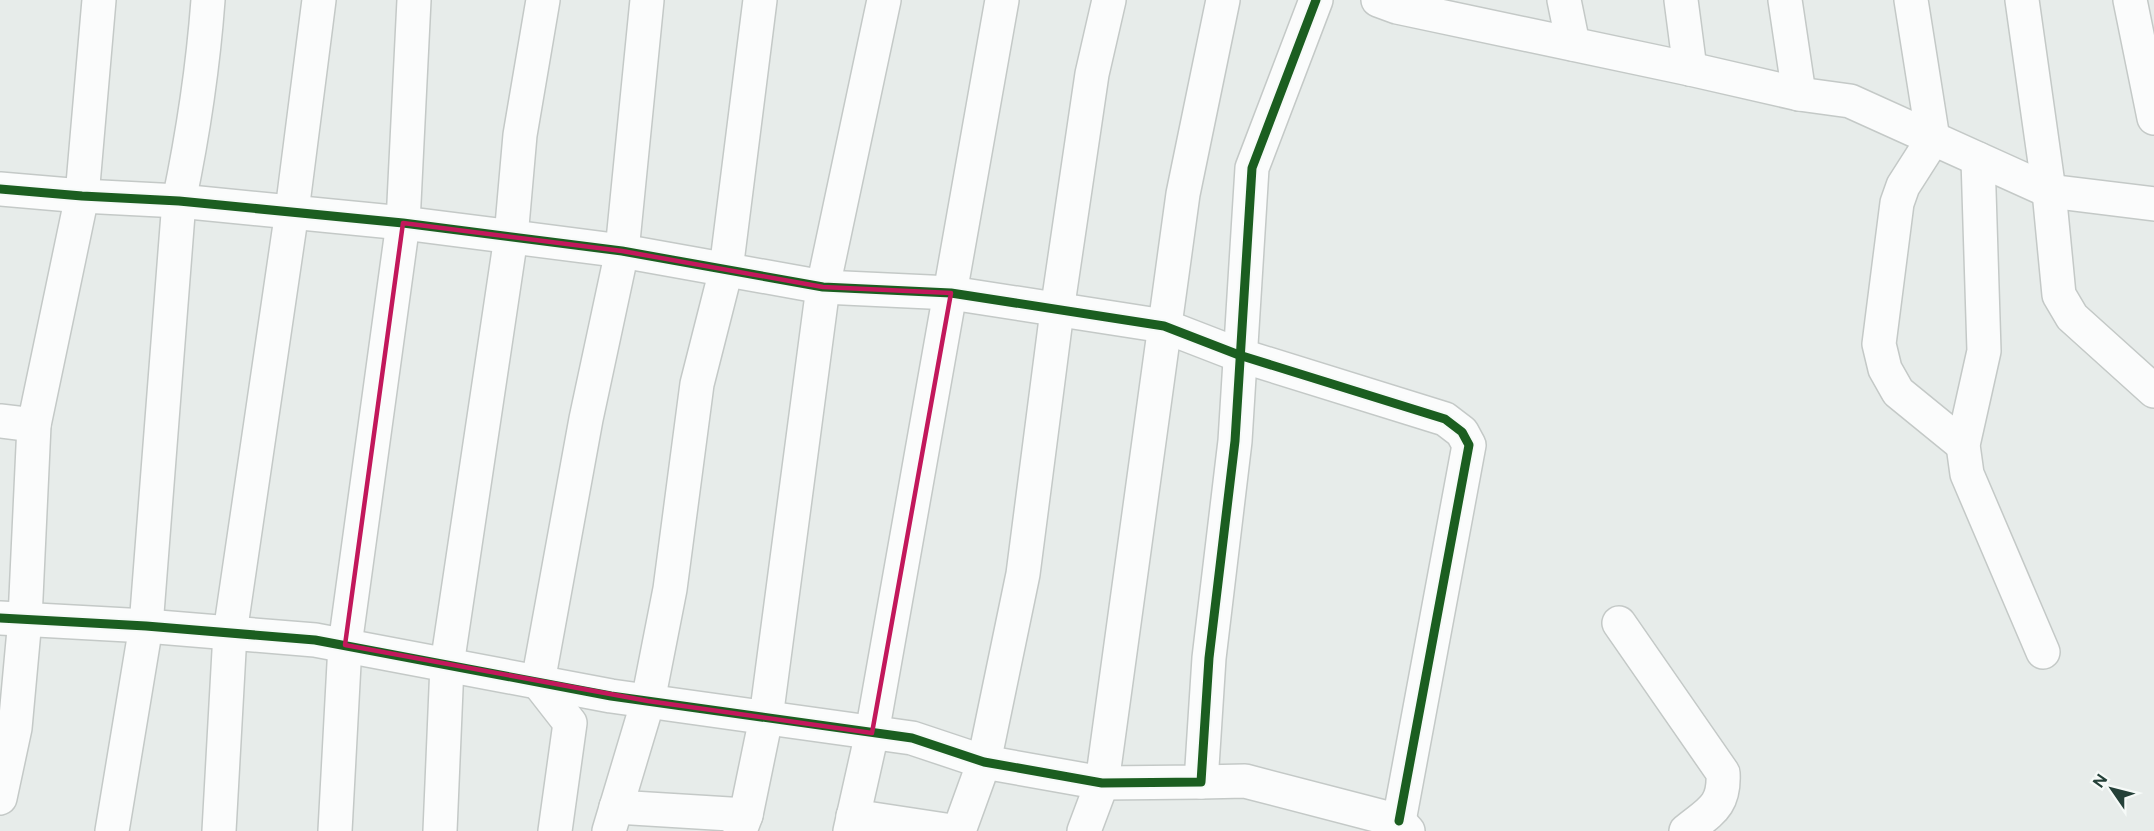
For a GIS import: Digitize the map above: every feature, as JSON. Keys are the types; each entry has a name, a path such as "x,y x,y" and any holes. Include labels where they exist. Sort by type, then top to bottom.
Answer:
{"street":[{"path":"0,798 15,728 12,619 34,425 82,196 99,0"},
{"path":"112,831 146,626 179,201 192,138 204,51 208,0"},
{"path":"219,831 230,633 292,211 320,0"},
{"path":"335,831 345,645 403,223 414,0"},
{"path":"440,831 447,665 511,237 519,135 543,0"},
{"path":"555,831 570,723 538,682 586,419 622,251 647,0"},
{"path":"760,0 726,270 697,384 670,589 648,701 612,819 743,823 766,718 823,287 884,0"},
{"path":"952,831 851,824 872,733 1002,0"},
{"path":"959,831 984,762 1023,574 1057,311 1092,74 1109,0"},
{"path":"1084,831 1102,783 1183,194 1224,0"},
{"path":"1201,782 1209,658 1235,441 1252,168 1316,0"},
{"path":"1378,0 1397,7 1799,94 1850,101 2049,191 2154,204"},
{"path":"1564,0 1573,44"},
{"path":"1681,0 1690,69"},
{"path":"1785,0 1799,94"},
{"path":"1911,0 1933,139 1903,186 1897,203 1879,344 1885,369 1898,392 1963,445"},
{"path":"2022,0 2049,191 2059,295 2072,317 2154,391"},
{"path":"2130,0 2154,118"},
{"path":"1978,159 1984,351 1963,445 1967,474 2043,652"},
{"path":"0,189 179,201 403,223 622,251 823,287 951,292 1057,311 1164,326 1239,355 1445,418 1462,432 1469,445 1404,826 1245,781 1102,783 984,762 912,738 648,701 315,640 146,626 12,619"},
{"path":"0,421 34,425"},
{"path":"1619,623 1723,773 1724,784 1716,806 1686,831"}],"highlighted area":[{"path":"403,223 622,251 823,287 951,293 872,733 648,701 345,645"}],"cycle path":[{"path":"0,618 146,626 315,640 611,696 912,738 984,762 1102,783 1201,782 1209,658 1235,441 1252,168 1316,0"},
{"path":"0,189 179,201 403,223 622,251 823,287 951,293 1164,326 1239,355 1445,419 1462,432 1469,445 1399,821"}]}
